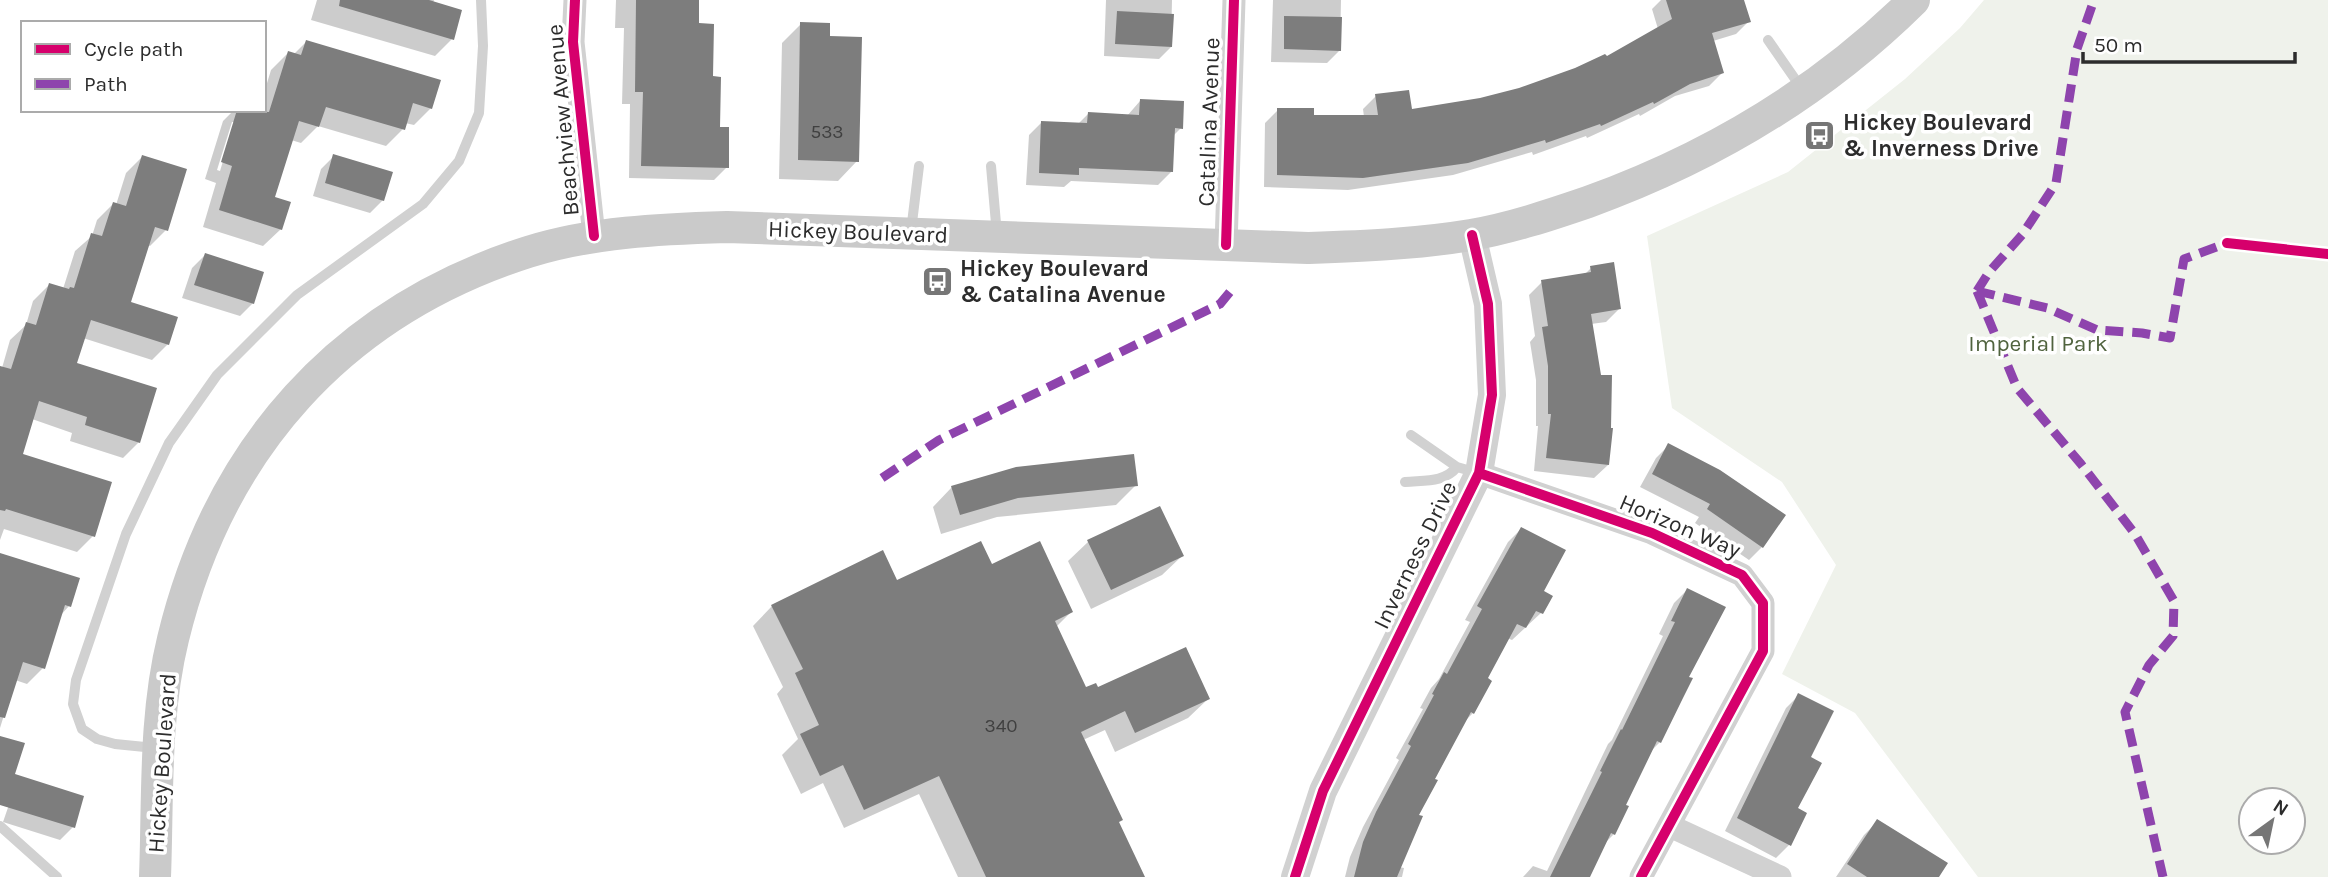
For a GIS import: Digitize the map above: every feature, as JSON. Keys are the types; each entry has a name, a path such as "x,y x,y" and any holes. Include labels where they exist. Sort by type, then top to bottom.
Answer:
{"main road":[{"name":"Hickey Boulevard","path":"155,877 159,748 163,697 172,642 204,542 228,492 257,446 290,404 327,365 366,333 416,301 469,273 517,256 594,236 661,229 727,227 1308,248 1368,246 1472,235 1546,217 1615,192 1682,163 1745,130 1805,92 1861,48 1914,0"}],"street":[{"name":"Beachview Avenue","path":"575,0 573,42 594,236"},
{"name":"Catalina Avenue","path":"1226,245 1234,0"},
{"name":"Inverness Drive","path":"1294,877 1323,791 1468,470 1492,395 1488,304 1472,235"},
{"name":"Horizon Way","path":"1468,470 1652,533 1742,575 1763,603 1763,651 1641,877"},
{"path":"1670,826 1780,877"}],"lane":[{"path":"159,748 115,744 97,739 82,729 73,704 76,680 126,534 169,443 218,375 297,295 423,204 459,161 479,113 483,46 481,0"},
{"path":"1768,40 1805,92"},
{"path":"910,233 919,166"},
{"path":"991,166 997,238"},
{"path":"1411,435 1468,470"},
{"path":"1405,482 1442,479 1468,470"},
{"path":"0,826 57,877"}],"green space":[{"name":"Imperial Park","path":"1984,0 2328,0 2328,877 1978,877 1855,713 1782,674 1836,565 1782,482 1672,408 1647,236 1788,172 1905,79 1960,28"}],"building":[{"path":"340,0 429,0 462,10 454,40 339,6"},
{"path":"636,0 699,0 699,23 714,24 713,76 721,77 720,127 729,127 729,168 641,166 643,92 635,92"},
{"path":"1666,0 1744,0 1751,22 1712,33 1724,73 1690,84 1654,104 1653,102 1601,126 1600,124 1546,143 1545,140 1468,163 1363,178 1277,175 1277,108 1314,108 1314,115 1378,115 1375,94 1409,90 1412,109 1480,98 1519,88 1605,54 1607,56 1672,19"},
{"path":"1117,11 1174,14 1172,47 1115,44"},
{"path":"1284,16 1342,17 1341,51 1284,49"},
{"path":"800,22 830,23 830,36 862,37 859,162 798,160"},
{"path":"306,40 441,80 432,109 413,103 405,130 326,107 319,127 299,121 275,197 291,202 282,230 219,210 232,166 221,162 236,112 269,112 288,51 301,55"},
{"path":"1140,99 1184,101 1183,129 1175,128 1173,172 1079,168 1079,175 1039,173 1041,121 1087,123 1088,112 1139,115"},
{"path":"333,154 393,172 384,201 325,183"},
{"path":"142,155 187,169 168,231 155,227 131,302 178,317 169,345 91,320 77,363 157,388 140,443 85,425 87,417 39,401 23,454 112,482 95,537 6,509 0,510 0,366 11,369 26,322 36,325 49,283 74,288 91,233 102,236 113,202 126,206"},
{"path":"205,253 264,272 254,304 194,285"},
{"path":"1614,262 1621,309 1591,314 1601,375 1612,375 1613,428 1609,465 1546,458 1551,414 1548,414 1548,366 1542,327 1548,326 1541,280 1591,272 1590,266"},
{"path":"1668,443 1720,470 1786,515 1763,548 1707,509 1710,504 1652,474"},
{"path":"1134,454 1138,486 1018,498 960,515 951,486 1016,467"},
{"path":"1160,506 1184,556 1111,590 1087,540"},
{"path":"1521,527 1566,550 1544,591 1553,596 1543,614 1536,611 1526,628 1517,624 1488,678 1492,681 1474,714 1471,712 1435,779 1438,780 1419,815 1423,816 1397,877 1354,877 1363,842 1411,746 1408,744 1444,672 1447,674 1482,609 1477,606"},
{"path":"981,541 992,564 1040,541 1073,612 1055,621 1086,687 1096,683 1098,687 1186,647 1210,699 1135,733 1125,711 1081,732 1123,820 1119,822 1145,877 986,877 939,776 864,810 843,765 820,776 800,734 819,725 795,673 803,669 771,605 883,550 897,580"},
{"path":"0,553 80,578 71,607 65,605 45,669 23,662 5,718 0,717"},
{"path":"1687,588 1726,607 1689,677 1693,678 1661,743 1657,741 1626,805 1629,806 1615,835 1611,833 1590,877 1550,877 1675,622 1671,621"},
{"path":"1798,693 1834,711 1811,757 1822,763 1798,808 1807,813 1791,846 1737,818"},
{"path":"0,736 25,743 15,774 84,796 75,828 0,805"},
{"path":"1877,819 1948,863 1939,877 1867,877 1847,864"}],"marked path":[{"path":"1977,291 1989,272 2022,235 2056,183 2077,49 2094,0"},
{"path":"1977,291 2047,308 2097,330 2170,338 2184,259 2227,243"},
{"path":"882,478 939,440 1220,304 1235,286"},
{"path":"1977,291 2017,388 2135,534 2174,601 2173,636 2149,665 2125,712 2163,877"}],"cycle path":[{"path":"575,0 573,42 594,236"},
{"path":"1226,245 1234,0"},
{"path":"1295,877 1323,791 1479,473 1492,395 1488,304 1472,235"},
{"path":"2227,243 2328,254"},
{"path":"1479,473 1652,533 1742,575 1763,603 1763,651 1641,877"}],"place":[{"name":"Hickey Boulevard & Inverness Drive","path":"1820,135"},
{"name":"Hickey Boulevard & Catalina Avenue","path":"937,281"}]}
